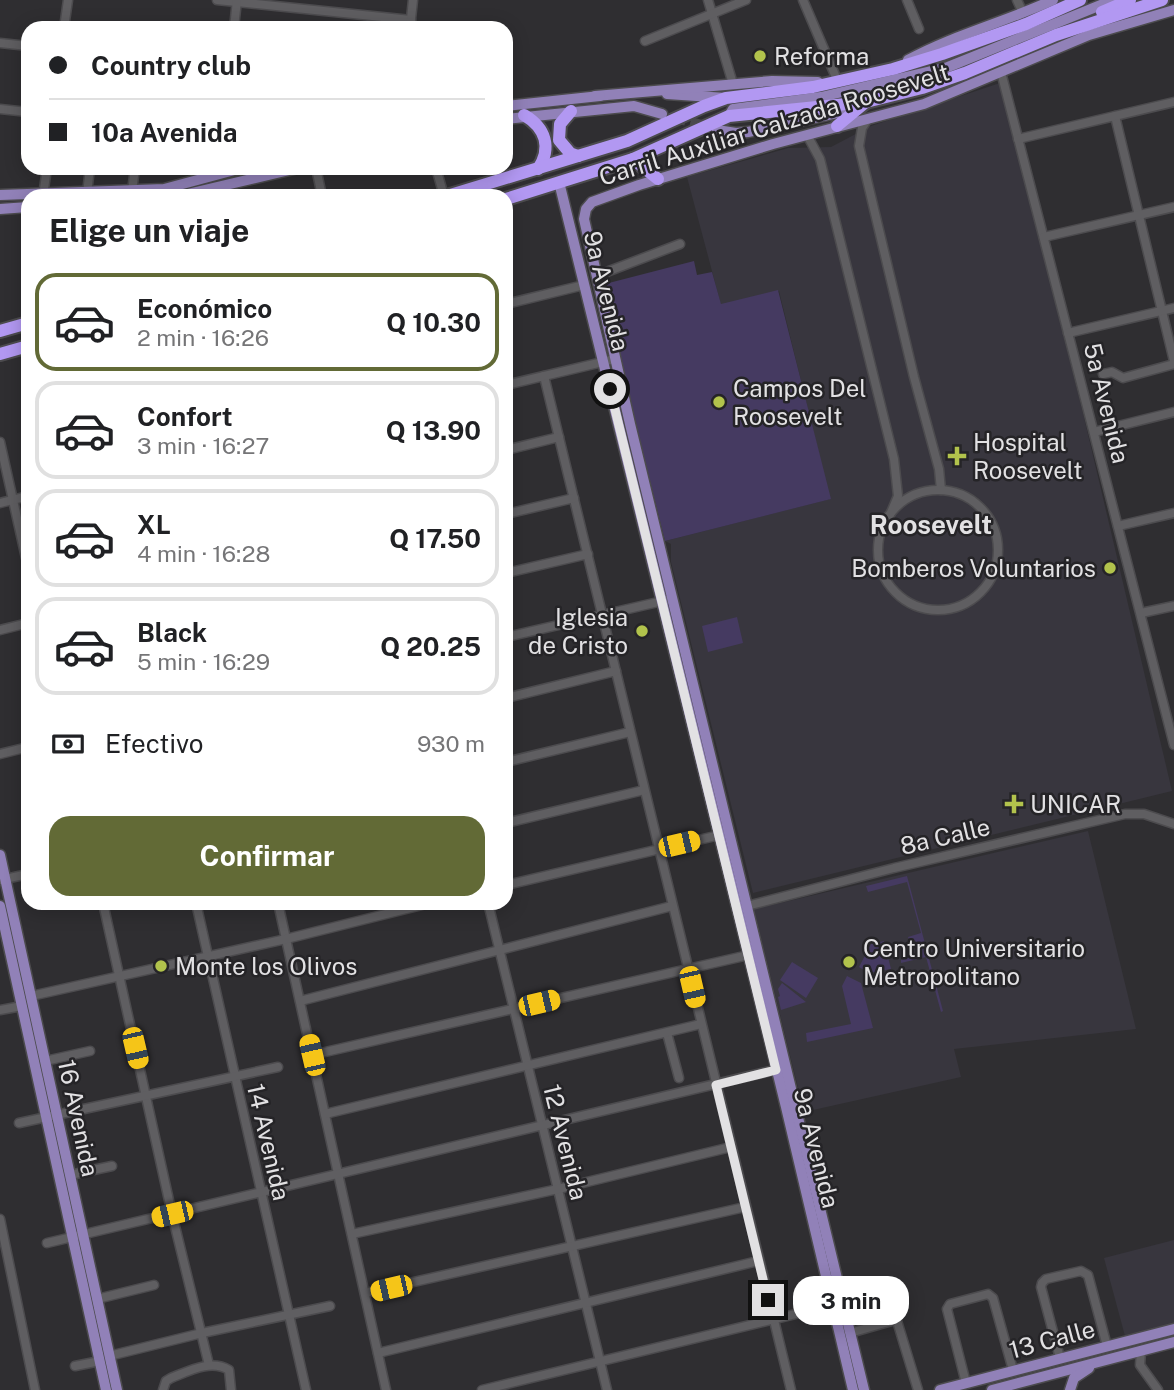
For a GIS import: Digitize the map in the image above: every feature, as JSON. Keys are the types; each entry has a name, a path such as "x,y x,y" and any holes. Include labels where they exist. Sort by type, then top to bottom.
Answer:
{"highway":[{"path":"469,189 627,142 720,100 795,91 893,69 990,30 1008,31 1080,0"},
{"path":"513,196 633,159 729,116 866,102 922,88 965,74 1056,35 1070,25 1132,5 1162,0"},
{"path":"1132,5 1174,3"},
{"path":"837,126 866,102"},
{"path":"571,111 560,124 559,140 570,153 578,156"},
{"path":"524,115 539,126 547,143 538,169"},
{"path":"633,159 658,179"},
{"path":"0,331 21,325"},
{"path":"0,354 21,348"}],"main road":[{"path":"990,30 1053,0"},
{"path":"729,116 733,109 878,85 947,67 1113,0"},
{"name":"Carril Auxiliar Calzada Roosevelt","path":"586,209 596,201 658,179 837,126 924,104 1089,35 1174,10"},
{"name":"Carril Auxiliar Calzada Roosevelt","path":"595,96 772,81 838,82"},
{"path":"513,105 595,96 673,94 720,100 730,105 800,99"},
{"path":"717,130 741,133 837,113 866,102"},
{"path":"513,117 634,106 662,114"},
{"path":"794,122 807,135"},
{"path":"164,189 209,175"},
{"path":"215,189 268,175"},
{"name":"9a Avenida","path":"559,182 603,362 667,600 781,1069 864,1390"},
{"path":"0,195 21,195"},
{"path":"0,209 21,208"},
{"name":"9a Avenida","path":"586,209 584,219 667,600"},
{"name":"16 Avenida","path":"0,855 3,880 45,1060 52,1117 78,1236 105,1358 117,1390"},
{"name":"16 Avenida","path":"0,906 22,1006 70,1175 78,1236 97,1298 105,1358 106,1390"},
{"name":"9a Avenida","path":"791,1106 853,1390"},
{"name":"13 Calle","path":"940,1390 1174,1329"},
{"name":"13 Calle","path":"992,1390 1174,1342"},
{"path":"1070,1390 1074,1378 1098,1363"}],"street":[{"path":"65,21 68,0"},
{"path":"217,0 387,21"},
{"path":"410,21 413,0"},
{"path":"708,0 733,84"},
{"path":"645,41 746,0"},
{"path":"803,0 838,82"},
{"path":"907,0 919,29"},
{"path":"1017,0 1023,13"},
{"path":"235,21 237,1"},
{"path":"0,43 21,45"},
{"name":"5a Avenida","path":"1001,72 1141,614 1170,709 1174,745"},
{"path":"1018,139 1174,102"},
{"path":"0,109 21,111"},
{"path":"1103,374 1112,372 1123,378 1174,362 1115,116"},
{"path":"868,119 862,128 859,146 914,377 939,469 941,490"},
{"path":"807,135 820,159 894,460 898,496 879,539 880,566 888,584 904,599 923,608 951,609 964,604 976,596 993,573 998,559 995,531 985,513 969,498 941,490 926,491 912,496 890,515"},
{"path":"223,175 226,185"},
{"path":"1044,237 1174,207"},
{"path":"596,276 680,244"},
{"path":"513,302 584,285"},
{"path":"1068,333 1174,308"},
{"path":"513,383 615,359"},
{"path":"544,376 791,1390"},
{"path":"1094,432 1174,412"},
{"path":"513,448 559,437"},
{"path":"0,442 21,536"},
{"path":"0,503 21,498"},
{"path":"513,512 574,498"},
{"path":"1118,526 1174,513"},
{"path":"513,571 588,554"},
{"path":"513,635 667,600"},
{"path":"1141,614 1174,606"},
{"path":"0,630 21,625"},
{"path":"513,696 616,671"},
{"path":"513,760 630,732"},
{"path":"0,754 21,749"},
{"path":"513,821 644,790"},
{"name":"8a Calle","path":"742,907 1125,814 1144,814 1174,822"},
{"path":"513,883 724,834"},
{"path":"3,880 21,876"},
{"path":"300,1001 673,906"},
{"path":"105,910 172,1214 209,1365"},
{"name":"14 Avenida","path":"198,910 306,1390"},
{"path":"280,910 386,1390"},
{"path":"31,996 402,910"},
{"name":"12 Avenida","path":"490,910 607,1390"},
{"path":"312,1055 753,954"},
{"path":"0,1010 22,1006"},
{"path":"325,1114 701,1024"},
{"path":"667,1033 679,1078"},
{"path":"45,1060 90,1051"},
{"path":"19,1124 278,1067"},
{"path":"47,1243 781,1069"},
{"path":"352,1234 558,1189 731,1147"},
{"path":"70,1175 112,1166"},
{"path":"365,1293 745,1207"},
{"path":"0,1219 35,1390"},
{"path":"378,1353 758,1261"},
{"path":"1060,1358 1042,1283 1058,1276 1081,1271 1088,1275 1107,1346"},
{"path":"97,1298 154,1285"},
{"path":"966,1383 948,1306 991,1295 1013,1370"},
{"path":"482,1390 833,1305"},
{"path":"75,1366 202,1333 330,1306"},
{"path":"850,1333 897,1321 918,1390"},
{"path":"1141,1351 1140,1365 1158,1390"},
{"path":"163,1389 171,1378 209,1365 220,1365 229,1370 231,1390"}],"shaded area":[{"name":"Hospital Roosevelt","path":"1000,83 1083,413 1172,791 753,893 671,562 671,544 665,541 830,499 779,291 721,305 687,177 788,148 831,147 871,126"},
{"name":"Campos Del Roosevelt","path":"694,261 697,275 712,272 721,304 778,290 831,499 665,541 601,285"},
{"path":"737,617 743,643 708,652 702,626"},
{"path":"1088,831 1136,1029 954,1049 961,1077 804,1112 754,909"},
{"path":"907,876 943,1011 941,1012 926,957 901,963 901,960 920,954 915,940 909,941 908,937 921,933 907,882 868,892 866,886"},
{"path":"884,941 891,969 869,973 859,967 871,944"},
{"path":"792,962 818,978 806,998 780,980"},
{"path":"847,976 861,983 873,1028 807,1042 806,1033 851,1024 842,986"},
{"path":"782,983 806,1002 781,1010 778,989"},
{"path":"1174,1240 1174,1325 1125,1336 1104,1258"}],"tunnel":[{"path":"676,118 709,127"}],"place":[{"name":"Reforma","path":"760,56"},
{"name":"Campos Del Roosevelt","path":"719,402"},
{"name":"Hospital Roosevelt","path":"957,456"},
{"name":"Bomberos Voluntarios","path":"1110,568"},
{"name":"Iglesia de Cristo","path":"642,631"},
{"name":"UNICAR","path":"1014,804"},
{"name":"Centro Universitario Metropolitano","path":"849,962"},
{"name":"Monte los Olivos","path":"161,966"}],"district":[{"name":"Roosevelt","path":"931,524"}],"route":[{"path":"610,389 776,1070 716,1085 768,1300"}]}
